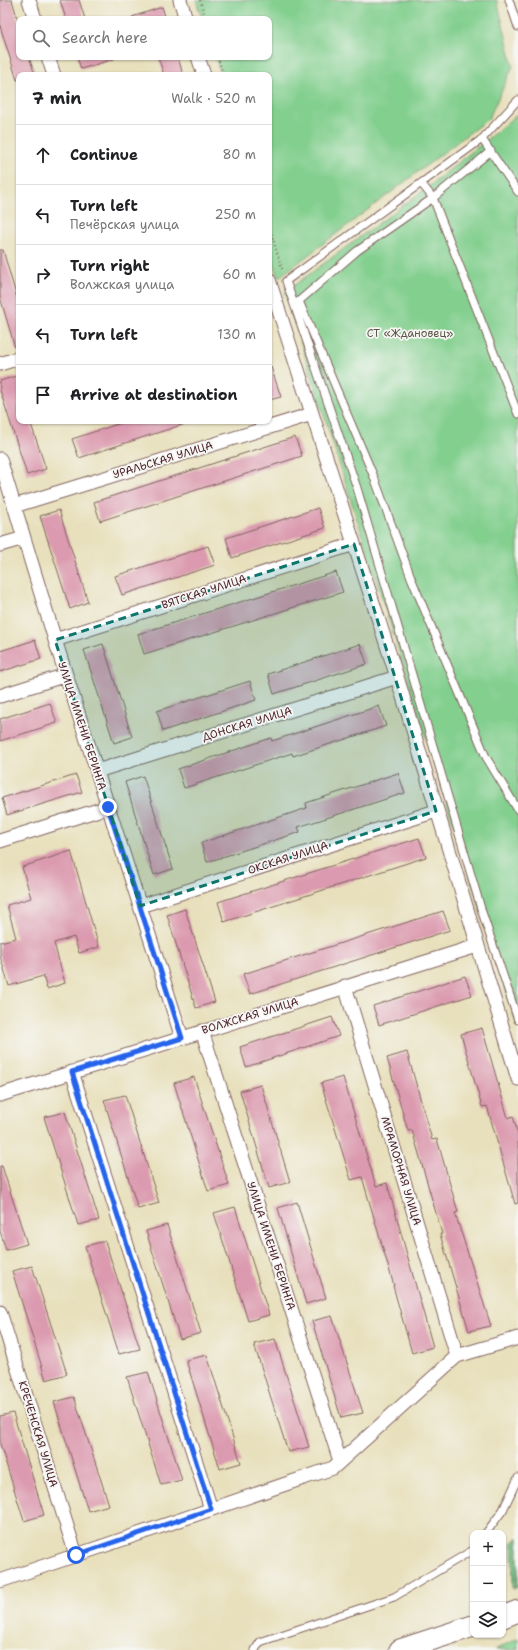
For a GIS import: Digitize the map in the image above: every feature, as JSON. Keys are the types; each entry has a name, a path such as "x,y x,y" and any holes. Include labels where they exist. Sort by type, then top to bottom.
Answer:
{"main road":[{"path":"506,1616 518,1611"},
{"path":"400,1650 470,1627"}],"street":[{"path":"29,0 34,16"},
{"path":"180,0 185,16"},
{"path":"49,60 53,72"},
{"path":"199,60 203,72"},
{"path":"272,289 397,677 436,811 518,1079"},
{"path":"0,364 16,359"},
{"name":"УРАЛЬСКАЯ УЛИЦА","path":"14,506 312,414"},
{"name":"УЛИЦА ИМЕНИ БЕРИНГА","path":"0,459 66,675 182,1038"},
{"path":"0,545 24,538"},
{"name":"ВЯТСКАЯ УЛИЦА","path":"55,640 354,544"},
{"path":"0,696 66,675"},
{"name":"ДОНСКАЯ УЛИЦА","path":"97,771 397,677"},
{"path":"0,841 108,807"},
{"name":"ОКСКАЯ УЛИЦА","path":"140,906 436,811"},
{"name":"ВОЛЖСКАЯ УЛИЦА","path":"0,1095 477,946"},
{"name":"МРАМОРНАЯ УЛИЦА","path":"345,986 457,1356"},
{"name":"УЛИЦА ИМЕНИ БЕРИНГА","path":"202,1031 340,1462"},
{"path":"72,1072 211,1509"},
{"name":"КРЕЧЕНСКАЯ УЛИЦА","path":"0,1312 76,1555"},
{"path":"0,1581 333,1468 457,1356 518,1338"}],"lane":[{"path":"510,0 518,27"},
{"path":"518,100 482,139 286,281 357,488 482,912 518,1020"},
{"path":"482,139 518,192"},
{"path":"491,151 433,198 357,251 299,301 374,477 412,580 483,750 518,810"},
{"path":"422,183 433,198 518,414"},
{"path":"488,1530 503,1510 518,1478"},
{"path":"256,1650 260,1642 394,1597 470,1552"}],"path":[{"path":"200,0 205,16"},
{"path":"219,60 222,72"},
{"path":"272,236 286,281"}],"highlighted area":[{"path":"354,544 436,811 140,906 55,640"}],"green space":[{"path":"196,0 497,0 513,66 489,118 278,278 272,254 272,72 220,72 216,60 272,60 272,16 201,16"},
{"name":"СТ «Ждановец»","path":"518,114 518,1028 285,292 432,184"},
{"path":"518,1537 518,1587 513,1589 512,1543"},
{"path":"518,1638 518,1650 495,1650"}],"building":[{"path":"0,0 12,0 17,16 16,60 30,60 34,72 16,72 16,77 0,26"},
{"path":"60,0 79,0 84,16 65,16"},
{"path":"162,7 165,16 135,16"},
{"path":"78,60 111,60 81,69"},
{"path":"159,60 179,60 182,72 163,72"},
{"path":"0,250 3,250 16,295 16,351 0,297"},
{"path":"272,370 281,397 272,399"},
{"path":"16,376 16,424 31,424 46,469 27,475 0,390 0,381"},
{"path":"118,424 185,424 79,458 72,439"},
{"path":"295,437 302,456 100,521 94,502"},
{"path":"318,508 325,528 232,558 226,538"},
{"path":"59,510 88,602 70,609 40,516"},
{"path":"208,546 215,565 122,595 115,576"},
{"path":"336,572 343,592 144,654 138,634"},
{"path":"35,640 41,659 0,672 0,651"},
{"path":"103,644 132,737 114,743 84,650"},
{"path":"360,644 367,664 274,694 268,674"},
{"path":"250,681 256,700 163,731 157,711"},
{"path":"50,703 57,723 0,741 0,719"},
{"path":"379,706 386,726 293,756 292,753 184,788 178,769 271,738 272,741"},
{"path":"398,773 405,793 298,827 300,832 207,862 201,843 307,808 306,803"},
{"path":"76,775 82,792 7,815 2,798"},
{"path":"143,776 173,869 154,875 125,782"},
{"path":"419,838 426,857 224,922 218,902"},
{"path":"71,851 99,947 79,953 74,937 54,943 65,983 47,989 43,976 9,986 0,956 0,942 16,938 7,905 31,898 22,867"},
{"path":"185,909 215,1002 196,1008 167,915"},
{"path":"443,911 450,930 250,994 243,974"},
{"path":"465,976 472,995 379,1025 373,1006"},
{"path":"332,1017 339,1036 246,1067 240,1047"},
{"path":"482,1028 508,1118 513,1116 518,1135 518,1203 515,1204 487,1106 482,1107 461,1034"},
{"path":"407,1052 432,1140 437,1139 458,1212 455,1213 491,1326 469,1331 440,1234 442,1234 412,1130 408,1131 387,1058"},
{"path":"194,1077 229,1185 208,1191 174,1083"},
{"path":"343,1077 376,1186 387,1183 433,1347 412,1353 362,1177 351,1180 321,1083"},
{"path":"261,1085 290,1182 269,1188 240,1091"},
{"path":"125,1095 159,1203 138,1209 104,1100"},
{"path":"65,1112 99,1220 78,1225 44,1117"},
{"path":"0,1166 2,1166 27,1244 6,1250 0,1231"},
{"path":"297,1202 326,1298 306,1304 278,1208"},
{"path":"235,1207 269,1315 248,1321 214,1213"},
{"path":"167,1225 201,1333 180,1339 146,1231"},
{"path":"105,1241 140,1349 119,1354 85,1246"},
{"path":"32,1266 67,1374 46,1380 12,1271"},
{"path":"332,1316 363,1413 341,1418 312,1321"},
{"path":"275,1339 309,1447 288,1452 254,1344"},
{"path":"207,1355 241,1463 220,1469 186,1360"},
{"path":"148,1372 182,1480 161,1485 127,1377"},
{"path":"74,1397 109,1505 88,1511 54,1402"},
{"path":"13,1413 44,1515 24,1521 0,1444 0,1416"}],"route":[{"path":"76,1555 211,1509 72,1072 182,1038 108,807"}]}
